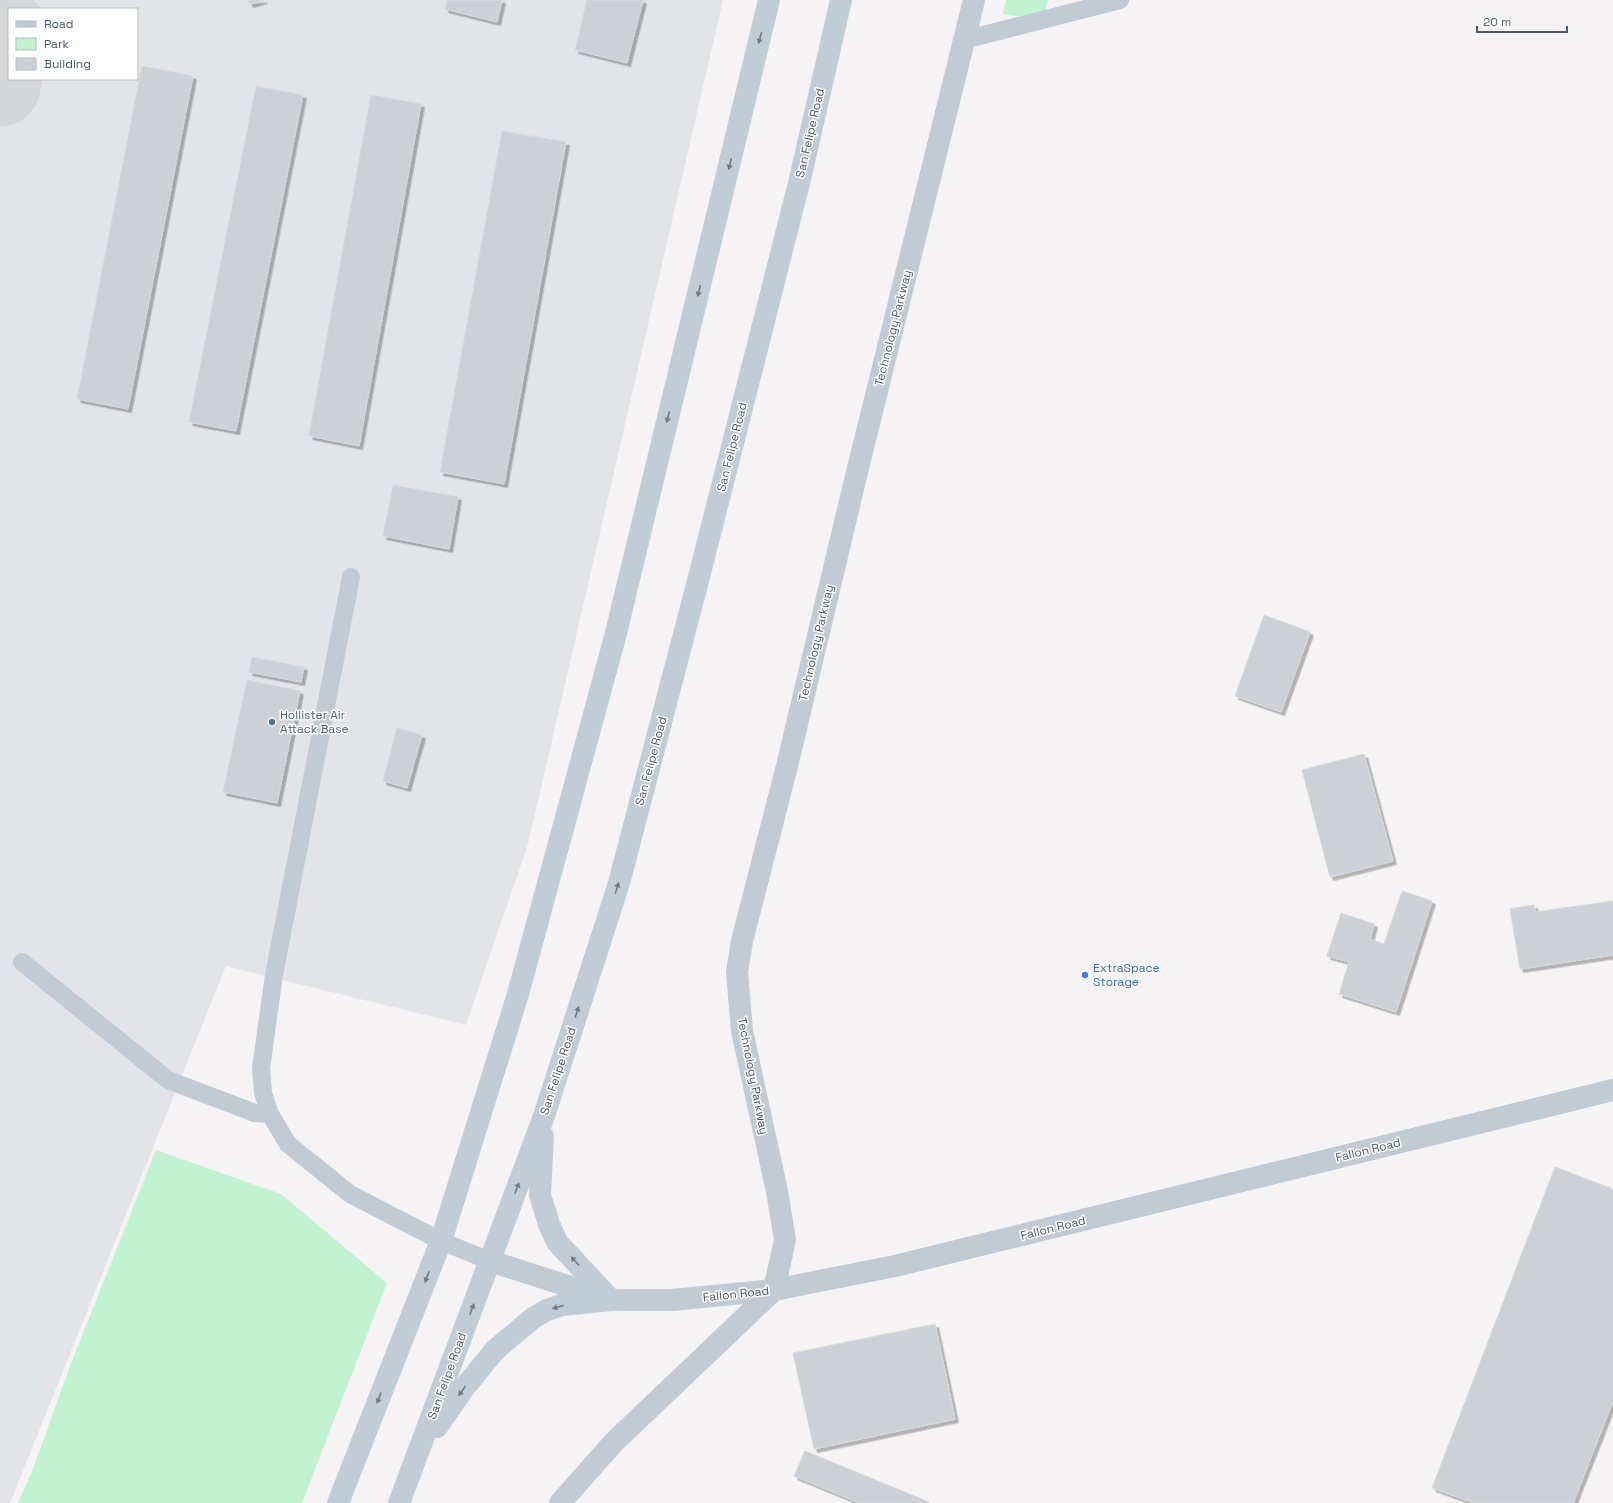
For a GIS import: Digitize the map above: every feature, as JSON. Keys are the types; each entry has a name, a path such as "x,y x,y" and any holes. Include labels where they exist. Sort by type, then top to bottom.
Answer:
{"main road":[{"path":"338,1503 441,1241 518,994 613,645 769,0"},
{"name":"San Felipe Road","path":"399,1503 544,1116 619,883 700,573 798,186 840,0"},
{"path":"544,1116 540,1195 549,1224 557,1242 611,1300"},
{"path":"418,1455 464,1388 495,1350 533,1318 547,1310 562,1305 611,1300"}],"street":[{"name":"Technology Parkway","path":"774,1290 785,1240 777,1191 742,1031 737,972 742,940 787,766 857,472 974,0"},
{"name":"Fallon Road","path":"490,1262 611,1300 672,1300 774,1290 895,1266 1613,1090"},
{"path":"560,1503 614,1442 774,1290"}],"lane":[{"path":"964,40 1090,4 1120,0"},
{"path":"351,577 274,975 261,1068 263,1093 270,1114 288,1144 350,1194 441,1241 490,1262"},
{"path":"22,962 168,1080 255,1113 270,1114"}],"shaded area":[{"path":"0,0 723,0 528,844 466,1025 226,966 10,1503 0,1503"}],"green space":[{"path":"1006,0 1048,0 1043,20 1003,14"},
{"path":"156,1150 281,1194 387,1283 302,1503 18,1503 33,1469 70,1366"}],"building":[{"path":"248,0 264,0 250,4"},
{"path":"447,0 502,0 497,22 445,9"},
{"path":"587,0 643,0 627,63 575,50"},
{"path":"142,66 193,76 128,409 77,399"},
{"path":"256,86 303,95 236,431 189,422"},
{"path":"371,95 421,104 359,446 309,436"},
{"path":"502,131 566,142 504,484 440,472"},
{"path":"393,485 458,497 449,549 383,536"},
{"path":"1264,615 1310,632 1281,712 1235,696"},
{"path":"252,657 304,667 301,682 249,672"},
{"path":"247,680 300,691 277,803 223,792"},
{"path":"397,728 422,735 407,788 383,781"},
{"path":"1364,754 1393,861 1330,877 1302,770"},
{"path":"1402,891 1432,901 1396,1012 1339,994 1349,962 1327,956 1341,913 1374,924 1370,939 1384,944"},
{"path":"1613,901 1613,955 1520,969 1510,909 1534,905 1535,912"},
{"path":"1555,1167 1613,1189 1613,1401 1573,1503 1474,1503 1432,1488"},
{"path":"935,1324 955,1419 814,1449 793,1353"},
{"path":"805,1451 929,1502 860,1503 794,1476"}],"taxiway":[{"path":"0,86 8,39"}],"place":[{"name":"Hollister Air Attack Base","path":"272,722"},
{"name":"ExtraSpace Storage","path":"1085,975"}]}
